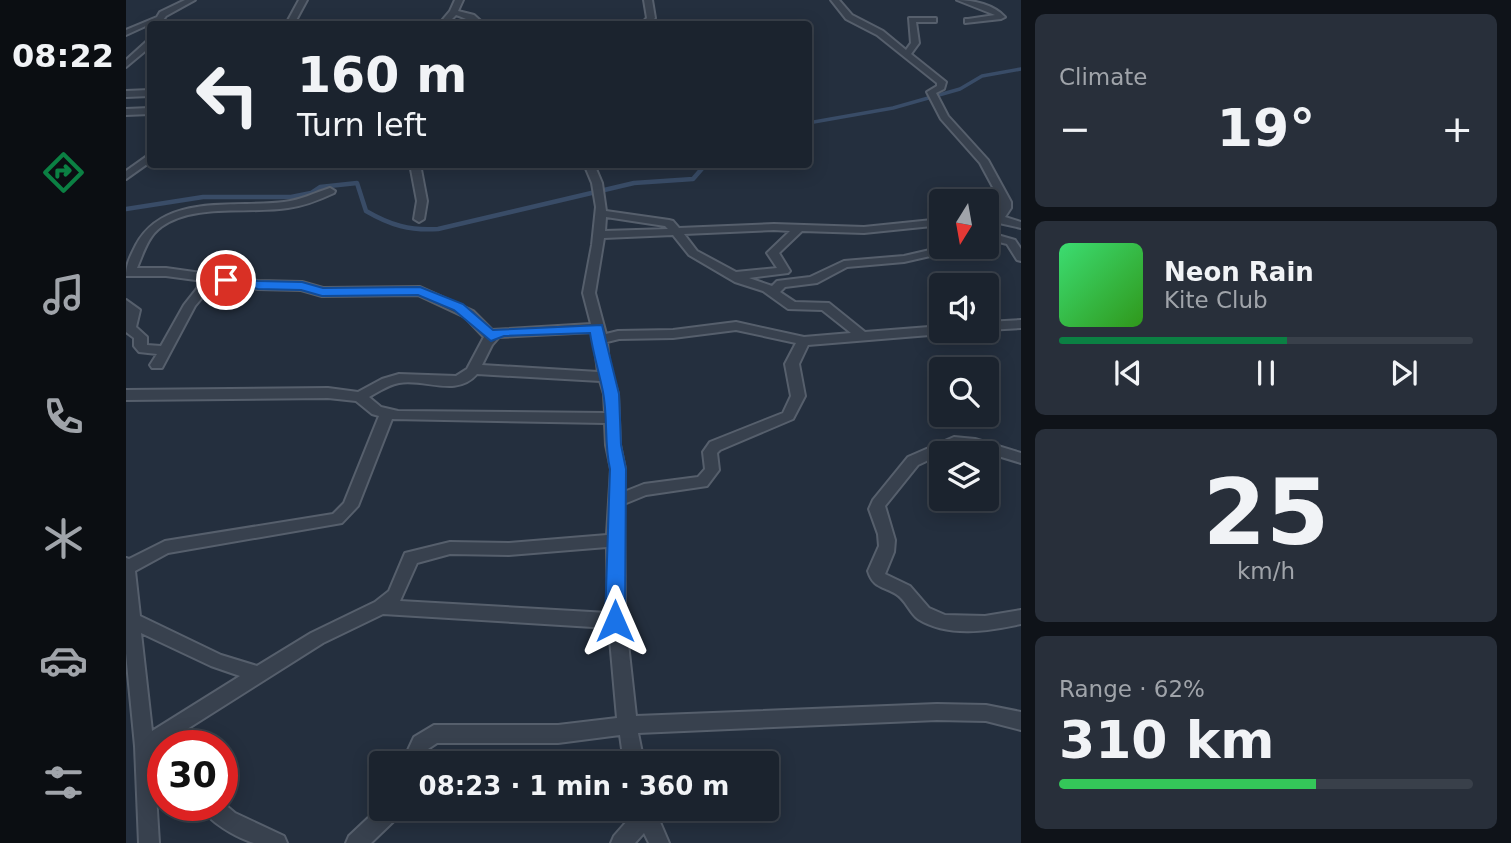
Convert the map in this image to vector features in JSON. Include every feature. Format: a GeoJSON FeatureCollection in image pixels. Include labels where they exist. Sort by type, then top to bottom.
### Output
{"type":"FeatureCollection","features":[{"type":"Feature","properties":{"kind":"street"},"geometry":{"type":"LineString","coordinates":[[158,21],[168,11],[191,0]]}},
{"type":"Feature","properties":{"kind":"street"},"geometry":{"type":"LineString","coordinates":[[292,21],[303,0]]}},
{"type":"Feature","properties":{"kind":"street"},"geometry":{"type":"LineString","coordinates":[[446,21],[454,12],[459,0]]}},
{"type":"Feature","properties":{"kind":"street"},"geometry":{"type":"LineString","coordinates":[[648,0],[650,18],[648,21]]}},
{"type":"Feature","properties":{"kind":"street"},"geometry":{"type":"LineString","coordinates":[[835,0],[849,17],[873,29],[912,62],[942,82],[941,87],[931,92],[944,117],[984,162],[999,189]]}},
{"type":"Feature","properties":{"kind":"street"},"geometry":{"type":"LineString","coordinates":[[961,0],[1001,17],[968,21]]}},
{"type":"Feature","properties":{"kind":"street"},"geometry":{"type":"LineString","coordinates":[[454,12],[476,21]]}},
{"type":"Feature","properties":{"kind":"street"},"geometry":{"type":"LineString","coordinates":[[905,54],[914,48],[917,40],[912,20],[933,20]]}},
{"type":"Feature","properties":{"kind":"street"},"geometry":{"type":"LineString","coordinates":[[126,33],[147,26]]}},
{"type":"Feature","properties":{"kind":"street"},"geometry":{"type":"LineString","coordinates":[[126,64],[147,46]]}},
{"type":"Feature","properties":{"kind":"street"},"geometry":{"type":"LineString","coordinates":[[126,94],[147,93]]}},
{"type":"Feature","properties":{"kind":"street"},"geometry":{"type":"LineString","coordinates":[[126,112],[147,111]]}},
{"type":"Feature","properties":{"kind":"street"},"geometry":{"type":"LineString","coordinates":[[126,176],[147,159]]}},
{"type":"Feature","properties":{"kind":"street"},"geometry":{"type":"LineString","coordinates":[[416,168],[422,201],[419,219]]}},
{"type":"Feature","properties":{"kind":"street"},"geometry":{"type":"LineString","coordinates":[[591,168],[599,190],[600,213],[589,293],[611,394],[618,500],[615,621],[632,751]]}},
{"type":"Feature","properties":{"kind":"street"},"geometry":{"type":"LineString","coordinates":[[999,189],[1006,202],[1006,208],[999,216]]}},
{"type":"Feature","properties":{"kind":"street"},"geometry":{"type":"LineString","coordinates":[[330,191],[315,200],[287,206],[255,210],[219,208],[166,219],[151,231],[128,272],[166,272],[258,285],[302,286],[322,292],[420,291],[458,307],[475,319],[491,336]]}},
{"type":"Feature","properties":{"kind":"street"},"geometry":{"type":"LineString","coordinates":[[600,213],[664,222],[677,230],[693,253],[734,276],[773,293],[792,306],[825,306],[862,337]]}},
{"type":"Feature","properties":{"kind":"street"},"geometry":{"type":"LineString","coordinates":[[598,235],[677,230],[864,229],[929,223]]}},
{"type":"Feature","properties":{"kind":"street"},"geometry":{"type":"LineString","coordinates":[[999,223],[1021,225]]}},
{"type":"Feature","properties":{"kind":"street"},"geometry":{"type":"LineString","coordinates":[[734,276],[784,271],[773,253],[799,228]]}},
{"type":"Feature","properties":{"kind":"street"},"geometry":{"type":"LineString","coordinates":[[999,239],[1010,242],[1021,258]]}},
{"type":"Feature","properties":{"kind":"street"},"geometry":{"type":"LineString","coordinates":[[773,293],[782,285],[813,280],[849,263],[904,259],[929,253]]}},
{"type":"Feature","properties":{"kind":"street"},"geometry":{"type":"LineString","coordinates":[[157,365],[190,305],[212,278]]}},
{"type":"Feature","properties":{"kind":"street"},"geometry":{"type":"LineString","coordinates":[[126,304],[134,310],[129,328],[141,337],[140,346],[144,349],[164,350]]}},
{"type":"Feature","properties":{"kind":"street"},"geometry":{"type":"LineString","coordinates":[[999,326],[1021,324]]}},
{"type":"Feature","properties":{"kind":"street"},"geometry":{"type":"LineString","coordinates":[[360,397],[388,381],[402,378],[460,380],[474,369],[491,336],[502,332],[673,334],[736,326],[804,341],[929,331]]}},
{"type":"Feature","properties":{"kind":"street"},"geometry":{"type":"LineString","coordinates":[[618,500],[644,491],[702,482],[712,470],[710,452],[715,446],[788,416],[798,396],[792,364],[804,341]]}},
{"type":"Feature","properties":{"kind":"street"},"geometry":{"type":"LineString","coordinates":[[474,369],[606,377]]}},
{"type":"Feature","properties":{"kind":"street"},"geometry":{"type":"LineString","coordinates":[[126,394],[328,393],[360,397],[377,411],[387,415],[613,418]]}},
{"type":"Feature","properties":{"kind":"street"},"geometry":{"type":"LineString","coordinates":[[147,745],[131,667],[134,621],[127,573],[165,547],[337,519],[350,506],[387,415]]}},
{"type":"Feature","properties":{"kind":"street"},"geometry":{"type":"LineString","coordinates":[[1021,458],[962,441],[947,444],[914,461],[878,504],[877,509],[885,524],[888,544],[884,561],[876,571],[877,578],[884,584],[903,590],[914,605],[932,617],[988,623],[1021,617]]}},
{"type":"Feature","properties":{"kind":"street"},"geometry":{"type":"LineString","coordinates":[[180,730],[258,674],[317,638],[381,607],[396,595],[411,558],[450,548],[509,549],[617,540]]}},
{"type":"Feature","properties":{"kind":"street"},"geometry":{"type":"LineString","coordinates":[[381,607],[615,621]]}},
{"type":"Feature","properties":{"kind":"street"},"geometry":{"type":"LineString","coordinates":[[134,621],[217,661],[258,674]]}},
{"type":"Feature","properties":{"kind":"street"},"geometry":{"type":"LineString","coordinates":[[417,751],[421,743],[434,734],[558,734],[627,725],[937,712],[986,713],[1021,721]]}},
{"type":"Feature","properties":{"kind":"street"},"geometry":{"type":"LineString","coordinates":[[149,821],[149,843]]}},
{"type":"Feature","properties":{"kind":"street"},"geometry":{"type":"LineString","coordinates":[[230,821],[277,843]]}},
{"type":"Feature","properties":{"kind":"street"},"geometry":{"type":"LineString","coordinates":[[356,843],[379,821]]}},
{"type":"Feature","properties":{"kind":"street"},"geometry":{"type":"LineString","coordinates":[[621,843],[638,821]]}},
{"type":"Feature","properties":{"kind":"street"},"geometry":{"type":"LineString","coordinates":[[649,821],[659,843]]}},
{"type":"Feature","properties":{"kind":"waterway"},"geometry":{"type":"LineString","coordinates":[[812,122],[893,108],[960,89],[982,76],[1021,69]]}},
{"type":"Feature","properties":{"kind":"waterway"},"geometry":{"type":"LineString","coordinates":[[126,209],[203,197],[291,197],[311,193],[320,187],[357,183],[366,211],[400,226],[438,229],[634,183],[693,179],[703,168]]}},
{"type":"Feature","properties":{"kind":"route"},"geometry":{"type":"LineString","coordinates":[[226,280],[258,285],[302,286],[322,292],[390,289],[420,291],[458,307],[475,319],[491,336],[502,332],[597,328],[601,340],[602,364],[611,394],[612,445],[618,469],[615,621]]}}]}
